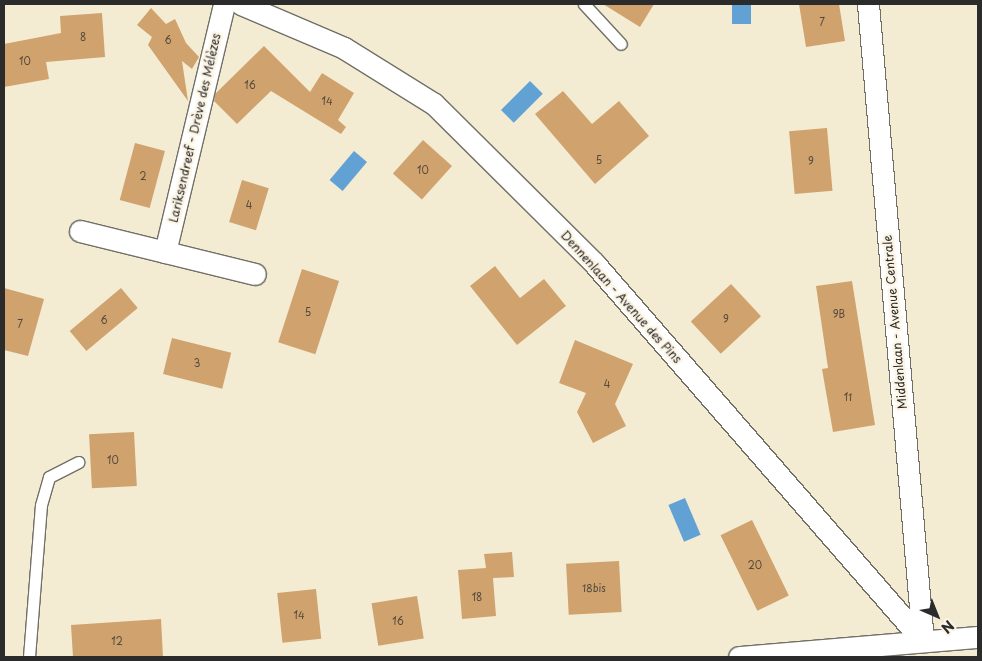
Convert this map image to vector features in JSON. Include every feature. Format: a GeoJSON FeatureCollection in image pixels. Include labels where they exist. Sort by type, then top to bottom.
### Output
{"type":"FeatureCollection","features":[{"type":"Feature","properties":{"kind":"street","name":"Lariksendreef - Drève des Mélèzes"},"geometry":{"type":"LineString","coordinates":[[165,252],[224,4]]}},
{"type":"Feature","properties":{"kind":"street","name":"Dennenlaan - Avenue des Pins"},"geometry":{"type":"LineString","coordinates":[[241,4],[344,48],[434,104],[594,263],[923,641]]}},
{"type":"Feature","properties":{"kind":"street","name":"Middenlaan - Avenue Centrale"},"geometry":{"type":"LineString","coordinates":[[868,4],[923,641]]}},
{"type":"Feature","properties":{"kind":"street"},"geometry":{"type":"LineString","coordinates":[[80,231],[255,274]]}},
{"type":"Feature","properties":{"kind":"street"},"geometry":{"type":"LineString","coordinates":[[740,657],[978,637]]}},
{"type":"Feature","properties":{"kind":"lane"},"geometry":{"type":"LineString","coordinates":[[584,4],[621,44]]}},
{"type":"Feature","properties":{"kind":"lane"},"geometry":{"type":"LineString","coordinates":[[29,657],[42,505],[49,477],[78,462]]}},
{"type":"Feature","properties":{"kind":"water"},"geometry":{"type":"Polygon","coordinates":[[[732,4],[751,4],[751,24],[732,24],[732,4]]]}},
{"type":"Feature","properties":{"kind":"water"},"geometry":{"type":"Polygon","coordinates":[[[530,81],[543,94],[514,123],[501,110],[530,81]]]}},
{"type":"Feature","properties":{"kind":"water"},"geometry":{"type":"Polygon","coordinates":[[[354,151],[367,162],[343,191],[330,180],[354,151]]]}},
{"type":"Feature","properties":{"kind":"water"},"geometry":{"type":"Polygon","coordinates":[[[685,498],[701,535],[684,542],[668,505],[685,498]]]}},
{"type":"Feature","properties":{"kind":"building"},"geometry":{"type":"Polygon","coordinates":[[[603,4],[654,4],[640,27],[603,4]]]}},
{"type":"Feature","properties":{"kind":"building"},"geometry":{"type":"Polygon","coordinates":[[[799,4],[839,4],[845,41],[806,47],[799,4]]]}},
{"type":"Feature","properties":{"kind":"building"},"geometry":{"type":"Polygon","coordinates":[[[151,8],[166,24],[175,19],[186,43],[199,57],[192,69],[182,61],[188,101],[148,45],[152,37],[137,25],[151,8]]]}},
{"type":"Feature","properties":{"kind":"building"},"geometry":{"type":"Polygon","coordinates":[[[102,13],[105,57],[46,62],[49,79],[4,87],[4,44],[61,33],[60,16],[102,13]]]}},
{"type":"Feature","properties":{"kind":"building"},"geometry":{"type":"Polygon","coordinates":[[[264,46],[310,92],[322,73],[354,93],[338,120],[346,127],[341,134],[271,91],[237,124],[214,101],[215,94],[264,46]]]}},
{"type":"Feature","properties":{"kind":"building"},"geometry":{"type":"Polygon","coordinates":[[[563,91],[592,124],[619,101],[649,136],[595,184],[535,114],[563,91]]]}},
{"type":"Feature","properties":{"kind":"building"},"geometry":{"type":"Polygon","coordinates":[[[827,128],[832,191],[795,194],[789,131],[827,128]]]}},
{"type":"Feature","properties":{"kind":"building"},"geometry":{"type":"Polygon","coordinates":[[[423,140],[452,166],[422,200],[393,173],[423,140]]]}},
{"type":"Feature","properties":{"kind":"building"},"geometry":{"type":"Polygon","coordinates":[[[135,143],[165,151],[150,208],[120,200],[135,143]]]}},
{"type":"Feature","properties":{"kind":"building"},"geometry":{"type":"Polygon","coordinates":[[[242,180],[269,188],[256,230],[229,222],[242,180]]]}},
{"type":"Feature","properties":{"kind":"building"},"geometry":{"type":"Polygon","coordinates":[[[495,266],[520,298],[544,279],[566,306],[517,345],[470,286],[495,266]]]}},
{"type":"Feature","properties":{"kind":"building"},"geometry":{"type":"Polygon","coordinates":[[[302,269],[339,281],[315,354],[278,342],[302,269]]]}},
{"type":"Feature","properties":{"kind":"building"},"geometry":{"type":"Polygon","coordinates":[[[852,281],[875,425],[833,432],[822,369],[828,368],[816,286],[852,281]]]}},
{"type":"Feature","properties":{"kind":"building"},"geometry":{"type":"Polygon","coordinates":[[[731,284],[761,316],[721,354],[691,322],[731,284]]]}},
{"type":"Feature","properties":{"kind":"building"},"geometry":{"type":"Polygon","coordinates":[[[4,288],[44,299],[28,356],[4,350],[4,288]]]}},
{"type":"Feature","properties":{"kind":"building"},"geometry":{"type":"Polygon","coordinates":[[[121,288],[138,308],[86,351],[70,331],[121,288]]]}},
{"type":"Feature","properties":{"kind":"building"},"geometry":{"type":"Polygon","coordinates":[[[172,338],[231,353],[222,389],[163,374],[172,338]]]}},
{"type":"Feature","properties":{"kind":"building"},"geometry":{"type":"Polygon","coordinates":[[[575,340],[633,364],[615,404],[626,426],[593,443],[577,412],[586,393],[559,383],[575,340]]]}},
{"type":"Feature","properties":{"kind":"building"},"geometry":{"type":"Polygon","coordinates":[[[134,432],[137,486],[92,488],[89,434],[134,432]]]}},
{"type":"Feature","properties":{"kind":"building"},"geometry":{"type":"Polygon","coordinates":[[[752,520],[789,595],[757,611],[721,535],[752,520]]]}},
{"type":"Feature","properties":{"kind":"building"},"geometry":{"type":"Polygon","coordinates":[[[512,552],[514,577],[493,578],[496,616],[462,619],[458,570],[486,568],[484,554],[512,552]]]}},
{"type":"Feature","properties":{"kind":"building"},"geometry":{"type":"Polygon","coordinates":[[[619,561],[622,612],[569,615],[566,564],[619,561]]]}},
{"type":"Feature","properties":{"kind":"building"},"geometry":{"type":"Polygon","coordinates":[[[316,589],[321,639],[282,643],[277,593],[316,589]]]}},
{"type":"Feature","properties":{"kind":"building"},"geometry":{"type":"Polygon","coordinates":[[[417,596],[424,638],[378,646],[372,603],[417,596]]]}},
{"type":"Feature","properties":{"kind":"building"},"geometry":{"type":"Polygon","coordinates":[[[161,619],[163,657],[73,657],[71,625],[161,619]]]}}]}
